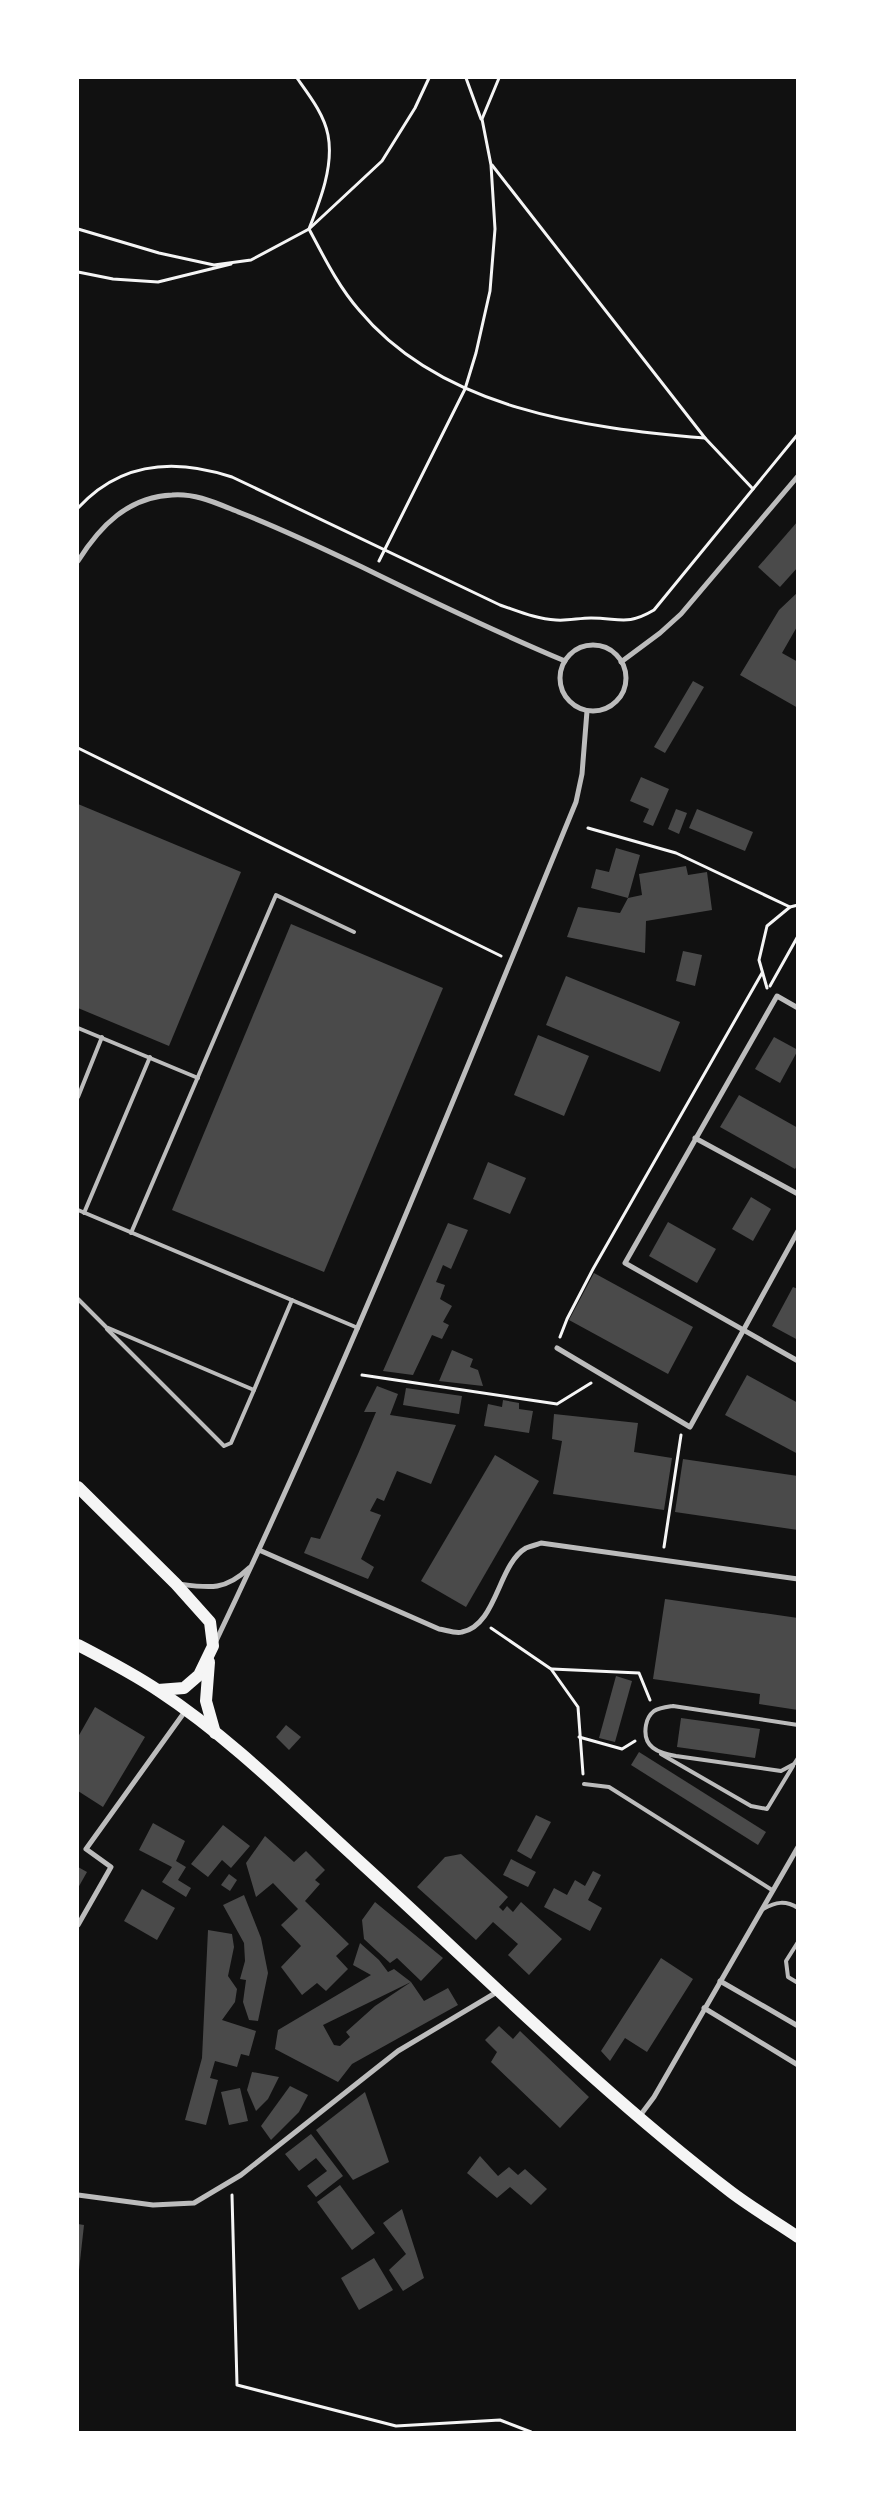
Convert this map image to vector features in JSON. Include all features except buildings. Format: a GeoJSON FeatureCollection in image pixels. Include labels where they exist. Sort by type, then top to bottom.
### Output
{"type":"FeatureCollection","features":[{"type":"Feature","properties":{"kind":"main road"},"geometry":{"type":"LineString","coordinates":[[78,1487],[176,1584],[210,1622],[211,1651],[206,1700],[215,1733]]}},
{"type":"Feature","properties":{"kind":"main road"},"geometry":{"type":"LineString","coordinates":[[78,1645],[158,1690],[254,1765],[500,1990],[588,2074],[734,2194],[798,2237]]}},
{"type":"Feature","properties":{"kind":"main road"},"geometry":{"type":"LineString","coordinates":[[158,1690],[184,1688],[193,1682],[211,1651]]}},
{"type":"Feature","properties":{"kind":"street"},"geometry":{"type":"LineString","coordinates":[[621,662],[660,633],[681,614],[798,476]]}},
{"type":"Feature","properties":{"kind":"street"},"geometry":{"type":"LineString","coordinates":[[78,561],[101,528],[120,512],[145,499],[180,495],[198,496],[251,516],[565,661]]}},
{"type":"Feature","properties":{"kind":"street"},"geometry":{"type":"LineString","coordinates":[[593,645],[614,653],[621,662],[625,672],[623,692],[608,708],[587,711],[577,707],[563,692],[561,671],[565,661],[582,647],[593,645]]}},
{"type":"Feature","properties":{"kind":"street"},"geometry":{"type":"LineString","coordinates":[[211,1651],[253,1564],[358,1328],[511,960],[579,790],[587,711]]}},
{"type":"Feature","properties":{"kind":"street"},"geometry":{"type":"LineString","coordinates":[[798,1008],[777,996],[625,1263],[798,1361]]}},
{"type":"Feature","properties":{"kind":"street"},"geometry":{"type":"LineString","coordinates":[[695,1138],[798,1194]]}},
{"type":"Feature","properties":{"kind":"street"},"geometry":{"type":"LineString","coordinates":[[556,1348],[690,1427],[798,1231]]}},
{"type":"Feature","properties":{"kind":"street"},"geometry":{"type":"LineString","coordinates":[[259,1550],[439,1629],[461,1633],[475,1627],[481,1620],[515,1559],[525,1549],[541,1543],[798,1579]]}},
{"type":"Feature","properties":{"kind":"street"},"geometry":{"type":"LineString","coordinates":[[176,1584],[205,1587],[223,1586],[238,1579],[253,1564]]}},
{"type":"Feature","properties":{"kind":"street"},"geometry":{"type":"LineString","coordinates":[[78,1925],[111,1867],[86,1849],[186,1710]]}},
{"type":"Feature","properties":{"kind":"street"},"geometry":{"type":"LineString","coordinates":[[639,2117],[654,2097],[798,1847]]}},
{"type":"Feature","properties":{"kind":"street"},"geometry":{"type":"LineString","coordinates":[[720,1981],[798,2026]]}},
{"type":"Feature","properties":{"kind":"street"},"geometry":{"type":"LineString","coordinates":[[78,2195],[154,2205],[194,2203],[232,2180],[398,2051],[500,1990]]}},
{"type":"Feature","properties":{"kind":"street"},"geometry":{"type":"LineString","coordinates":[[704,2008],[798,2065]]}},
{"type":"Feature","properties":{"kind":"lane"},"geometry":{"type":"LineString","coordinates":[[132,1233],[276,895],[354,932]]}},
{"type":"Feature","properties":{"kind":"lane"},"geometry":{"type":"LineString","coordinates":[[78,1028],[198,1078]]}},
{"type":"Feature","properties":{"kind":"lane"},"geometry":{"type":"LineString","coordinates":[[78,1097],[102,1037]]}},
{"type":"Feature","properties":{"kind":"lane"},"geometry":{"type":"LineString","coordinates":[[84,1213],[150,1057]]}},
{"type":"Feature","properties":{"kind":"lane"},"geometry":{"type":"LineString","coordinates":[[78,1210],[358,1328]]}},
{"type":"Feature","properties":{"kind":"lane"},"geometry":{"type":"LineString","coordinates":[[78,1299],[224,1446],[231,1443],[292,1300]]}},
{"type":"Feature","properties":{"kind":"lane"},"geometry":{"type":"LineString","coordinates":[[106,1327],[254,1390]]}},
{"type":"Feature","properties":{"kind":"lane"},"geometry":{"type":"LineString","coordinates":[[798,1725],[673,1706],[655,1710],[648,1716],[645,1736],[649,1745],[659,1753],[751,1806],[767,1809],[798,1758]]}},
{"type":"Feature","properties":{"kind":"lane"},"geometry":{"type":"LineString","coordinates":[[659,1753],[781,1771],[794,1764]]}},
{"type":"Feature","properties":{"kind":"lane"},"geometry":{"type":"LineString","coordinates":[[584,1784],[609,1787],[772,1890]]}},
{"type":"Feature","properties":{"kind":"lane"},"geometry":{"type":"LineString","coordinates":[[761,1910],[776,1903],[789,1903],[798,1908]]}},
{"type":"Feature","properties":{"kind":"lane"},"geometry":{"type":"LineString","coordinates":[[798,1942],[786,1961],[788,1977],[798,1983]]}},
{"type":"Feature","properties":{"kind":"path"},"geometry":{"type":"LineString","coordinates":[[297,78],[320,112],[328,135],[329,157],[321,198],[309,229],[334,275],[359,310],[404,354],[465,390],[510,406],[608,427],[705,438]]}},
{"type":"Feature","properties":{"kind":"path"},"geometry":{"type":"LineString","coordinates":[[78,272],[113,279],[158,282],[251,260],[309,229],[382,161],[415,108],[429,78]]}},
{"type":"Feature","properties":{"kind":"path"},"geometry":{"type":"LineString","coordinates":[[374,573],[465,390],[476,353],[490,290],[495,229],[491,165],[482,119],[466,78]]}},
{"type":"Feature","properties":{"kind":"path"},"geometry":{"type":"LineString","coordinates":[[482,119],[499,78]]}},
{"type":"Feature","properties":{"kind":"path"},"geometry":{"type":"LineString","coordinates":[[491,165],[705,438],[753,489]]}},
{"type":"Feature","properties":{"kind":"path"},"geometry":{"type":"LineString","coordinates":[[78,229],[159,253],[214,265],[251,260]]}},
{"type":"Feature","properties":{"kind":"path"},"geometry":{"type":"LineString","coordinates":[[78,508],[95,491],[121,476],[148,467],[164,465],[192,467],[232,477],[500,605],[534,617],[556,620],[588,618],[630,621],[654,610],[798,434]]}},
{"type":"Feature","properties":{"kind":"path"},"geometry":{"type":"LineString","coordinates":[[78,748],[511,960]]}},
{"type":"Feature","properties":{"kind":"path"},"geometry":{"type":"LineString","coordinates":[[588,828],[676,853],[790,907]]}},
{"type":"Feature","properties":{"kind":"path"},"geometry":{"type":"LineString","coordinates":[[777,996],[767,991],[758,960],[767,926],[790,907],[798,905]]}},
{"type":"Feature","properties":{"kind":"path"},"geometry":{"type":"LineString","coordinates":[[767,991],[798,936]]}},
{"type":"Feature","properties":{"kind":"path"},"geometry":{"type":"LineString","coordinates":[[556,1348],[567,1319],[594,1269],[762,973]]}},
{"type":"Feature","properties":{"kind":"path"},"geometry":{"type":"LineString","coordinates":[[362,1375],[557,1404],[603,1375]]}},
{"type":"Feature","properties":{"kind":"path"},"geometry":{"type":"LineString","coordinates":[[662,1560],[683,1422]]}},
{"type":"Feature","properties":{"kind":"path"},"geometry":{"type":"LineString","coordinates":[[481,1620],[551,1669],[578,1707],[584,1784]]}},
{"type":"Feature","properties":{"kind":"path"},"geometry":{"type":"LineString","coordinates":[[551,1669],[638,1673],[655,1710]]}},
{"type":"Feature","properties":{"kind":"path"},"geometry":{"type":"LineString","coordinates":[[579,1737],[622,1749],[645,1736]]}},
{"type":"Feature","properties":{"kind":"path"},"geometry":{"type":"LineString","coordinates":[[232,2180],[237,2385],[396,2426],[500,2420],[531,2432]]}}]}
